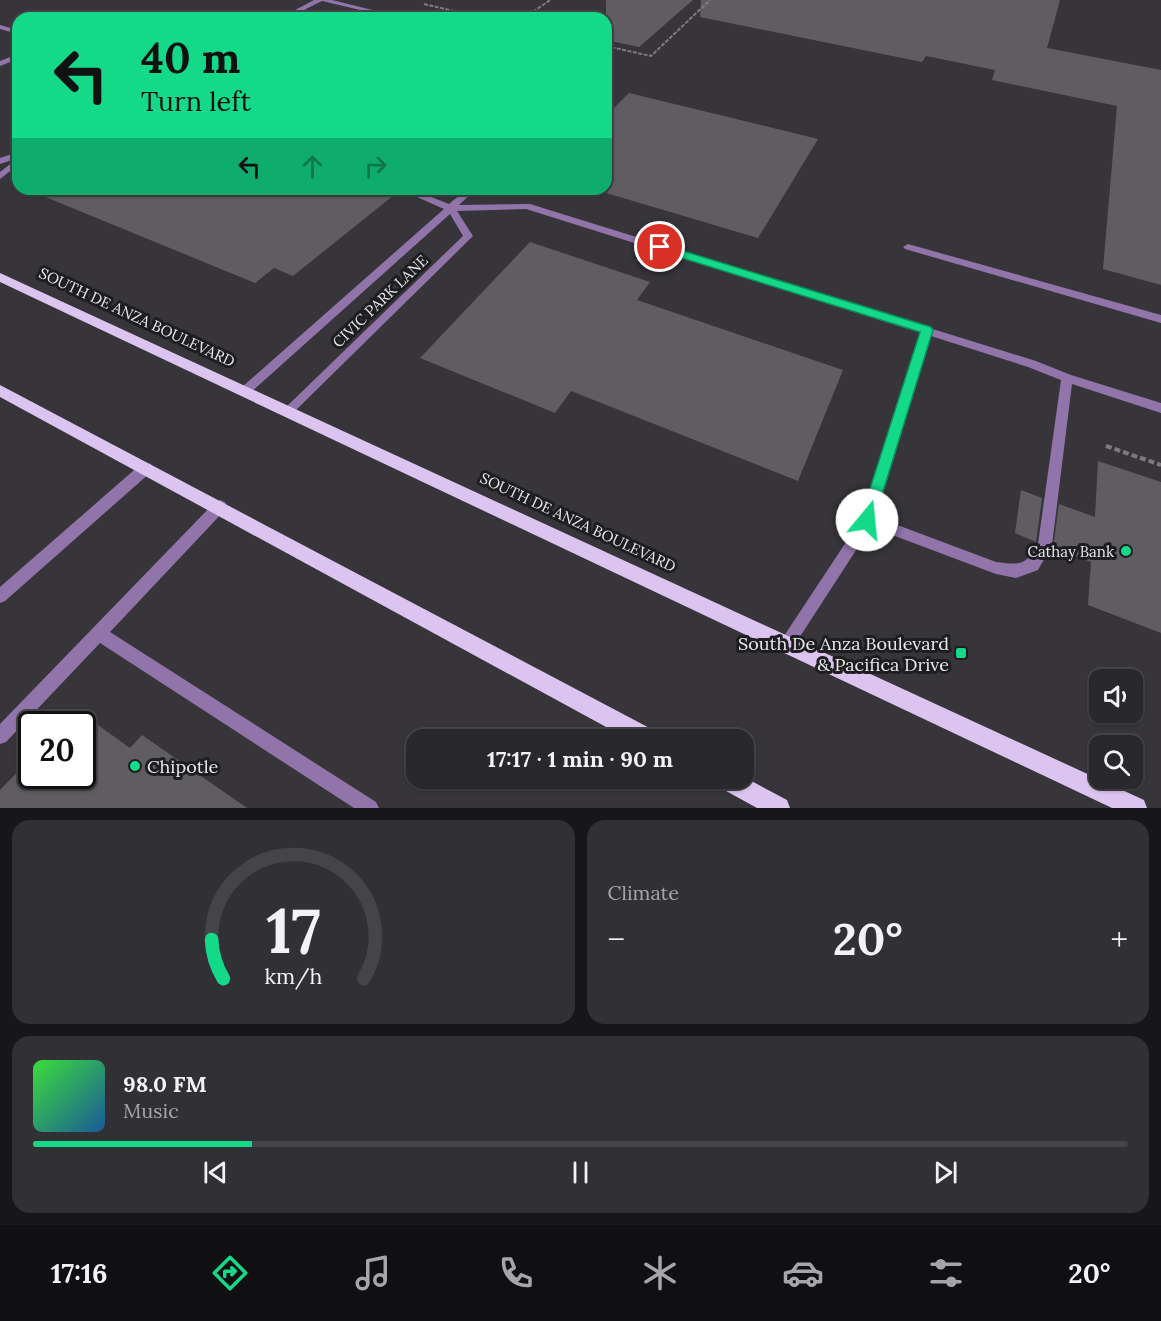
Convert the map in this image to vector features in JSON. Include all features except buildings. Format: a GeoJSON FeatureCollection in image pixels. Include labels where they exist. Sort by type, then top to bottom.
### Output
{"type":"FeatureCollection","features":[{"type":"Feature","properties":{"kind":"main road","name":"SOUTH DE ANZA BOULEVARD"},"geometry":{"type":"LineString","coordinates":[[0,277],[289,410],[1136,808]]}},
{"type":"Feature","properties":{"kind":"main road"},"geometry":{"type":"LineString","coordinates":[[0,390],[220,506],[632,729]]}},
{"type":"Feature","properties":{"kind":"main road"},"geometry":{"type":"LineString","coordinates":[[744,789],[779,808]]}},
{"type":"Feature","properties":{"kind":"lane"},"geometry":{"type":"LineString","coordinates":[[295,12],[318,0]]}},
{"type":"Feature","properties":{"kind":"lane"},"geometry":{"type":"LineString","coordinates":[[324,0],[377,12]]}},
{"type":"Feature","properties":{"kind":"lane"},"geometry":{"type":"LineString","coordinates":[[361,8],[369,4]]}},
{"type":"Feature","properties":{"kind":"lane"},"geometry":{"type":"LineString","coordinates":[[0,176],[12,165]]}},
{"type":"Feature","properties":{"kind":"lane"},"geometry":{"type":"LineString","coordinates":[[418,195],[451,208],[527,206],[927,330],[1161,408]]}},
{"type":"Feature","properties":{"kind":"lane","name":"CIVIC PARK LANE"},"geometry":{"type":"LineString","coordinates":[[246,390],[465,195]]}},
{"type":"Feature","properties":{"kind":"lane","name":"CIVIC PARK LANE"},"geometry":{"type":"LineString","coordinates":[[289,410],[468,237],[451,208]]}},
{"type":"Feature","properties":{"kind":"lane"},"geometry":{"type":"LineString","coordinates":[[909,247],[1161,320]]}},
{"type":"Feature","properties":{"kind":"lane"},"geometry":{"type":"LineString","coordinates":[[787,644],[867,520],[927,330]]}},
{"type":"Feature","properties":{"kind":"lane"},"geometry":{"type":"LineString","coordinates":[[867,520],[996,568],[1016,571],[1033,565],[1045,545],[1067,378]]}},
{"type":"Feature","properties":{"kind":"lane"},"geometry":{"type":"LineString","coordinates":[[0,596],[146,468]]}},
{"type":"Feature","properties":{"kind":"lane"},"geometry":{"type":"LineString","coordinates":[[0,736],[220,506]]}},
{"type":"Feature","properties":{"kind":"lane"},"geometry":{"type":"LineString","coordinates":[[98,633],[370,808]]}},
{"type":"Feature","properties":{"kind":"path"},"geometry":{"type":"LineString","coordinates":[[533,12],[550,0]]}},
{"type":"Feature","properties":{"kind":"path"},"geometry":{"type":"LineString","coordinates":[[612,47],[651,56],[710,0]]}},
{"type":"Feature","properties":{"kind":"path"},"geometry":{"type":"LineString","coordinates":[[416,3],[457,12]]}},
{"type":"Feature","properties":{"kind":"path"},"geometry":{"type":"LineString","coordinates":[[1106,446],[1161,465]]}},
{"type":"Feature","properties":{"kind":"place","name":"Cathay Bank"},"geometry":{"type":"Point","coordinates":[1126,551]}},
{"type":"Feature","properties":{"kind":"place","name":"South De Anza Boulevard & Pacifica Drive"},"geometry":{"type":"Point","coordinates":[961,653]}},
{"type":"Feature","properties":{"kind":"place","name":"Chipotle"},"geometry":{"type":"Point","coordinates":[135,766]}},
{"type":"Feature","properties":{"kind":"route"},"geometry":{"type":"LineString","coordinates":[[660,247],[927,330],[867,520]]}}]}
